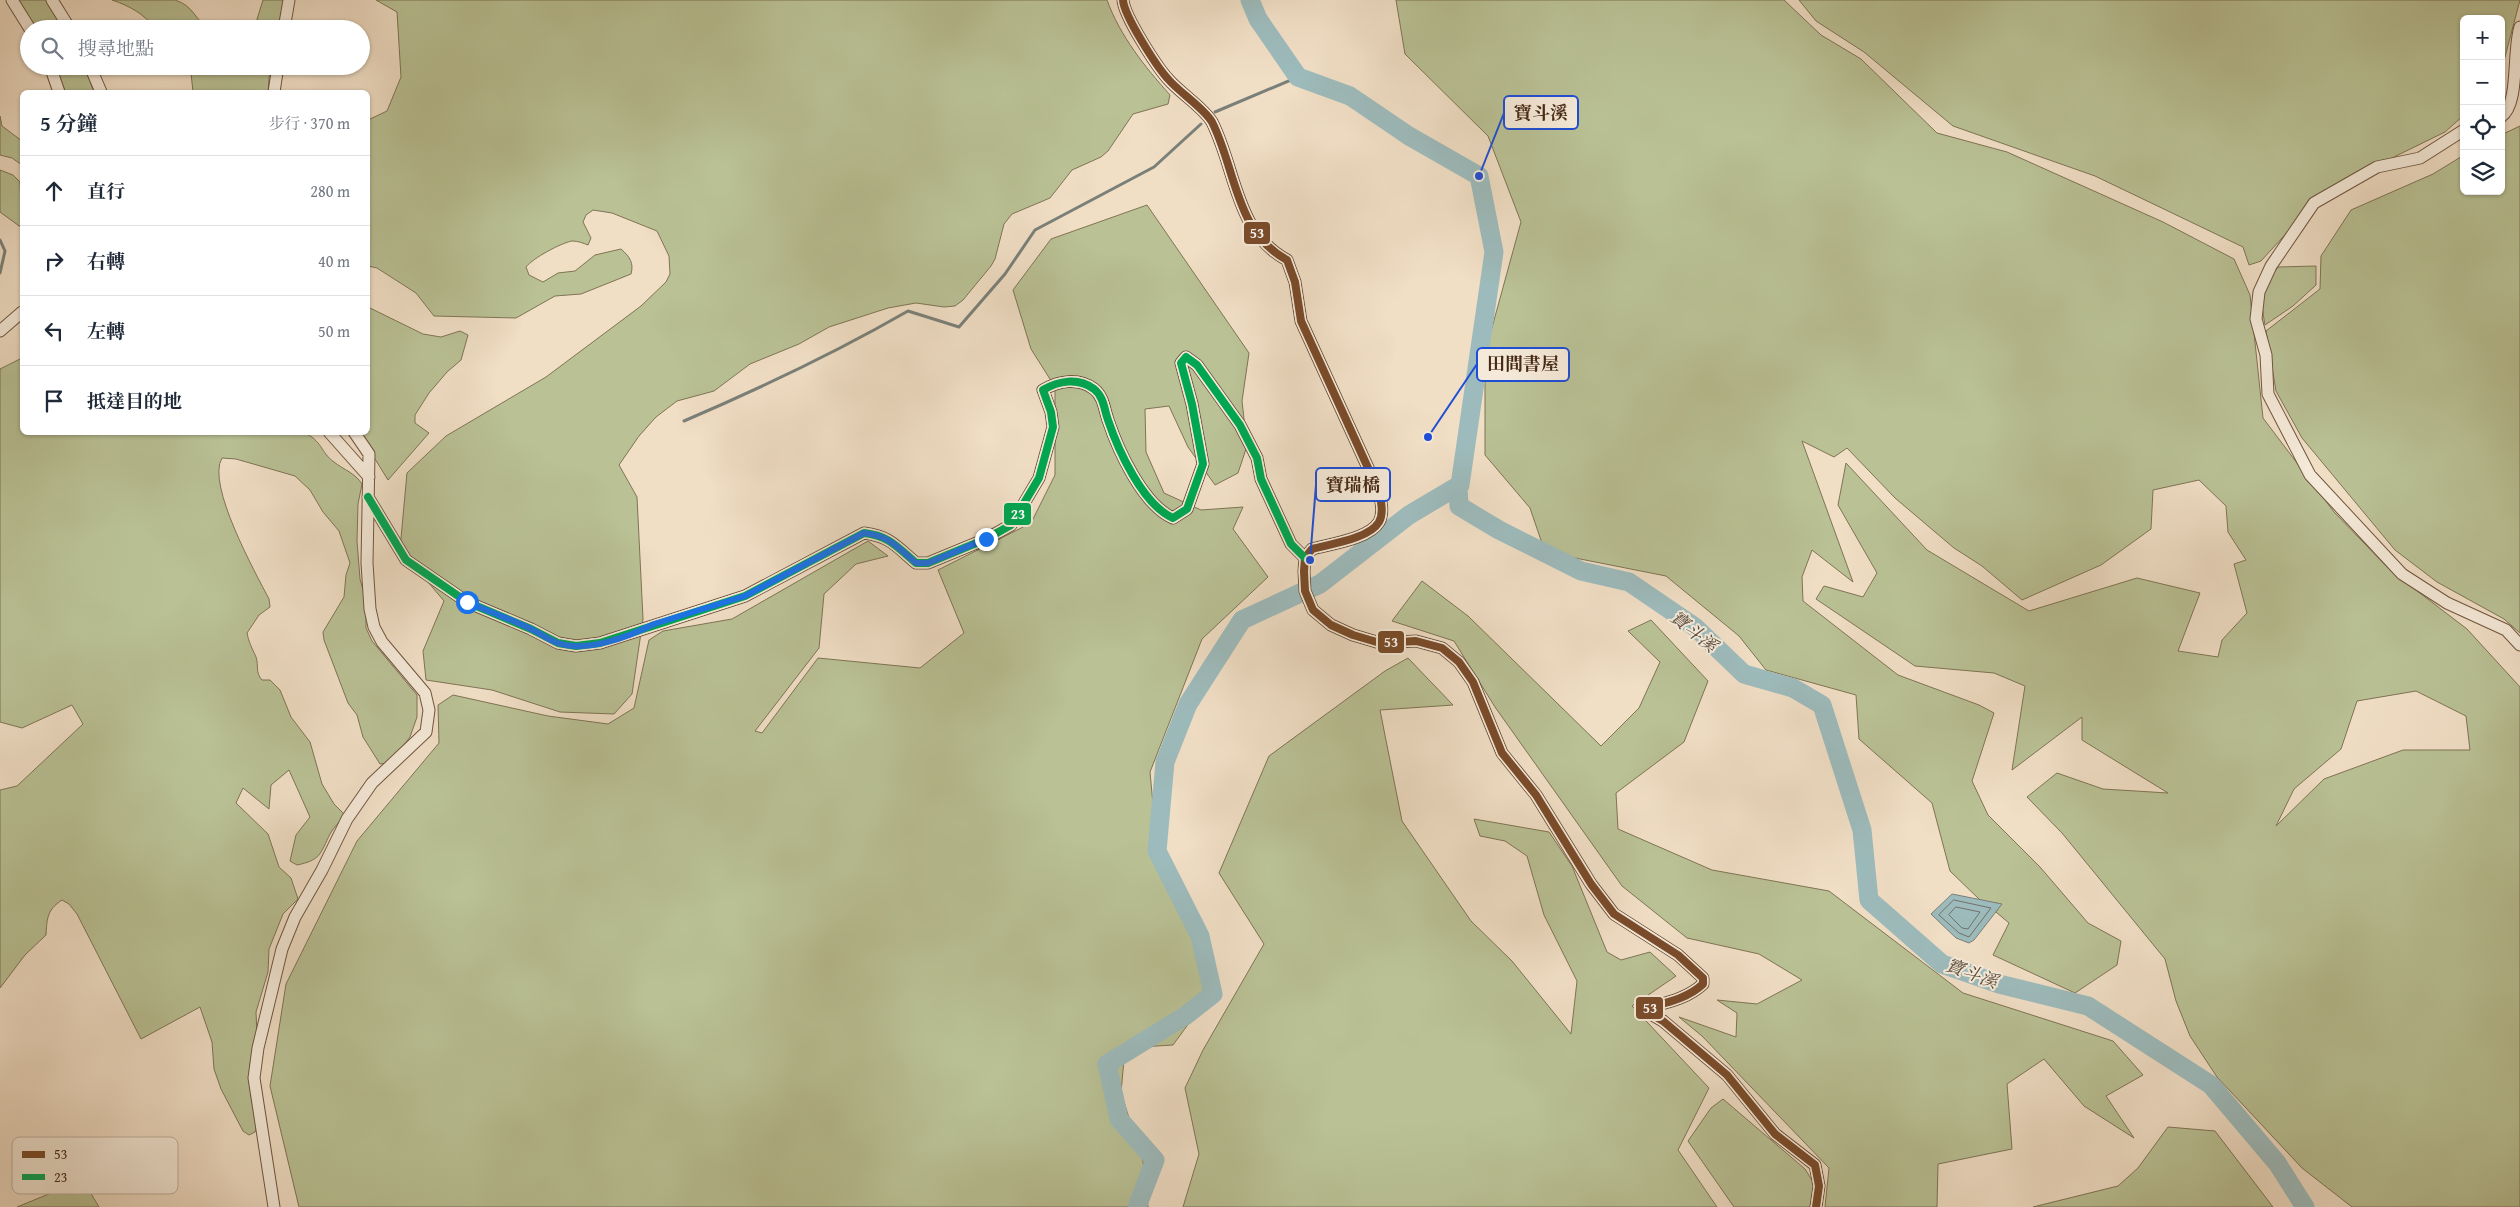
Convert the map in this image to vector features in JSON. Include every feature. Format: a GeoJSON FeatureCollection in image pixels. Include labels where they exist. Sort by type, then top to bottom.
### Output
{"type":"FeatureCollection","features":[{"type":"Feature","properties":{"kind":"street"},"geometry":{"type":"LineString","coordinates":[[12,0],[24,20]]}},
{"type":"Feature","properties":{"kind":"street"},"geometry":{"type":"LineString","coordinates":[[52,0],[64,20]]}},
{"type":"Feature","properties":{"kind":"street"},"geometry":{"type":"LineString","coordinates":[[286,20],[289,0]]}},
{"type":"Feature","properties":{"kind":"street"},"geometry":{"type":"LineString","coordinates":[[1123,0],[1141,40],[1168,79],[1211,121],[1246,219],[1278,255],[1287,260],[1295,282],[1301,321],[1379,492],[1382,510],[1379,522],[1369,533],[1312,549],[1306,558],[1305,591],[1314,610],[1331,625],[1353,635],[1380,643],[1416,641],[1442,648],[1459,662],[1473,682],[1502,753],[1536,795],[1569,851],[1608,907],[1628,924],[1657,940],[1678,955],[1703,978],[1703,984],[1695,991],[1676,1000],[1650,1007],[1649,1013],[1663,1020],[1728,1075],[1775,1134],[1815,1165],[1819,1186],[1816,1207]]}},
{"type":"Feature","properties":{"kind":"street"},"geometry":{"type":"LineString","coordinates":[[2505,115],[2508,113],[2514,99],[2516,39],[2520,26]]}},
{"type":"Feature","properties":{"kind":"street"},"geometry":{"type":"LineString","coordinates":[[53,75],[58,90]]}},
{"type":"Feature","properties":{"kind":"street"},"geometry":{"type":"LineString","coordinates":[[94,75],[100,90]]}},
{"type":"Feature","properties":{"kind":"street"},"geometry":{"type":"LineString","coordinates":[[274,90],[277,75]]}},
{"type":"Feature","properties":{"kind":"street"},"geometry":{"type":"LineString","coordinates":[[2460,133],[2420,158],[2377,167],[2314,203],[2271,266],[2259,292],[2256,319],[2266,356],[2268,394],[2310,475],[2402,574],[2447,603],[2506,630],[2520,645]]}},
{"type":"Feature","properties":{"kind":"street"},"geometry":{"type":"LineString","coordinates":[[0,331],[20,314]]}},
{"type":"Feature","properties":{"kind":"street"},"geometry":{"type":"LineString","coordinates":[[368,497],[406,560],[467,602],[531,629],[558,643],[576,646],[600,643],[745,596],[864,533],[880,535],[900,547],[916,563],[928,563],[986,539],[1010,525],[1039,478],[1053,427],[1051,412],[1043,390],[1053,384],[1067,381],[1080,382],[1094,389],[1103,401],[1107,420],[1132,474],[1164,514],[1173,518],[1187,510],[1203,464],[1192,404],[1181,363],[1186,357],[1197,365],[1240,426],[1257,458],[1261,479],[1291,544],[1306,558]]}},
{"type":"Feature","properties":{"kind":"street"},"geometry":{"type":"LineString","coordinates":[[332,435],[369,477]]}},
{"type":"Feature","properties":{"kind":"street"},"geometry":{"type":"LineString","coordinates":[[274,1207],[254,1078],[258,1048],[284,941],[355,806],[372,783],[426,732],[429,710],[425,693],[382,642],[374,627],[370,610],[366,563],[369,454],[356,435]]}},
{"type":"Feature","properties":{"kind":"green space"},"geometry":{"type":"Polygon","coordinates":[[[15,0],[46,0],[60,20],[25,20],[15,0]]]}},
{"type":"Feature","properties":{"kind":"green space"},"geometry":{"type":"Polygon","coordinates":[[[112,0],[175,0],[190,9],[199,20],[148,20],[125,5],[112,0]]]}},
{"type":"Feature","properties":{"kind":"green space"},"geometry":{"type":"Polygon","coordinates":[[[263,0],[285,0],[280,20],[257,20],[263,0]]]}},
{"type":"Feature","properties":{"kind":"green space"},"geometry":{"type":"Polygon","coordinates":[[[376,0],[1107,0],[1112,13],[1134,51],[1170,95],[1168,104],[1133,114],[1108,151],[1101,157],[1072,170],[1050,198],[1012,214],[1004,224],[995,259],[991,266],[963,300],[955,306],[944,307],[916,303],[888,308],[829,327],[799,344],[750,364],[714,391],[677,401],[656,417],[639,436],[619,465],[637,497],[643,619],[632,694],[614,714],[560,712],[492,690],[426,680],[423,651],[444,601],[400,549],[407,473],[446,436],[546,377],[641,306],[666,282],[670,274],[669,256],[657,231],[612,213],[593,210],[586,215],[583,222],[591,238],[588,245],[572,241],[554,248],[535,259],[526,267],[529,275],[543,282],[558,273],[575,271],[595,255],[621,249],[630,260],[631,274],[581,294],[555,296],[516,318],[434,316],[416,293],[377,268],[370,266],[370,119],[387,111],[401,77],[397,12],[376,0]]]}},
{"type":"Feature","properties":{"kind":"green space"},"geometry":{"type":"Polygon","coordinates":[[[1396,0],[1784,0],[1821,35],[1861,59],[1937,133],[2007,152],[2163,222],[2234,259],[2250,295],[2263,418],[2334,512],[2391,571],[2467,629],[2520,687],[2520,1207],[2352,1207],[2302,1168],[2217,1077],[2190,1036],[2176,1001],[2165,959],[2062,833],[2027,797],[2057,773],[2103,789],[2168,793],[2082,740],[2082,717],[2012,770],[2025,686],[1994,673],[1915,666],[1816,599],[1824,586],[1863,597],[1877,573],[1838,505],[1846,463],[1927,550],[2029,611],[2137,578],[2200,593],[2178,651],[2218,657],[2222,640],[2247,613],[2234,564],[2246,560],[2228,532],[2226,506],[2199,480],[2153,490],[2151,529],[2101,565],[2022,600],[1982,566],[1954,548],[1895,498],[1847,448],[1834,457],[1802,441],[1853,582],[1812,550],[1802,577],[1803,601],[1898,675],[1979,705],[1994,713],[1972,781],[1988,815],[2040,867],[2088,923],[2121,941],[2117,965],[2075,993],[1993,955],[2009,923],[1996,912],[2001,904],[1980,900],[1950,871],[1932,803],[1859,739],[1856,695],[1766,670],[1739,636],[1666,576],[1545,552],[1530,508],[1485,455],[1485,353],[1521,222],[1488,136],[1405,54],[1396,0]],[[2416,691],[2357,701],[2341,749],[2294,789],[2276,826],[2324,779],[2403,750],[2470,750],[2466,716],[2416,691]]]}},
{"type":"Feature","properties":{"kind":"green space"},"geometry":{"type":"Polygon","coordinates":[[[1799,0],[2520,0],[2505,57],[2505,15],[2460,15],[2460,119],[2445,132],[2394,157],[2315,202],[2261,261],[2249,265],[2243,247],[2095,176],[1953,126],[1864,52],[1816,21],[1799,0]]]}},
{"type":"Feature","properties":{"kind":"green space"},"geometry":{"type":"Polygon","coordinates":[[[53,75],[87,75],[93,90],[58,90],[53,75]]]}},
{"type":"Feature","properties":{"kind":"green space"},"geometry":{"type":"Polygon","coordinates":[[[191,75],[269,75],[268,90],[193,90],[191,75]]]}},
{"type":"Feature","properties":{"kind":"green space"},"geometry":{"type":"Polygon","coordinates":[[[0,116],[2,126],[20,140],[20,164],[12,158],[0,155],[0,116]]]}},
{"type":"Feature","properties":{"kind":"green space"},"geometry":{"type":"Polygon","coordinates":[[[2520,126],[2520,633],[2504,619],[2437,582],[2395,550],[2302,438],[2276,391],[2266,331],[2320,289],[2321,256],[2351,210],[2433,174],[2460,157],[2460,195],[2505,195],[2505,133],[2520,126]]]}},
{"type":"Feature","properties":{"kind":"green space"},"geometry":{"type":"Polygon","coordinates":[[[0,170],[13,175],[20,182],[20,227],[0,212],[0,170]]]}},
{"type":"Feature","properties":{"kind":"green space"},"geometry":{"type":"Polygon","coordinates":[[[1147,205],[1249,353],[1242,401],[1247,446],[1238,473],[1215,485],[1188,447],[1169,406],[1145,409],[1146,452],[1164,493],[1201,510],[1243,507],[1233,529],[1268,577],[1202,639],[1150,772],[1157,847],[1188,915],[1214,989],[1173,1045],[1125,1048],[1121,1093],[1143,1161],[1148,1207],[299,1207],[270,1086],[286,984],[357,841],[439,743],[438,705],[453,695],[548,716],[608,724],[634,708],[649,640],[663,631],[732,619],[868,541],[888,556],[856,564],[824,594],[819,648],[755,731],[762,733],[818,658],[920,668],[964,633],[938,570],[1031,523],[1055,475],[1055,387],[1031,349],[1013,290],[1051,239],[1147,205]]]}},
{"type":"Feature","properties":{"kind":"green space"},"geometry":{"type":"Polygon","coordinates":[[[2316,266],[2316,285],[2293,306],[2265,325],[2262,307],[2263,294],[2278,267],[2316,266]]]}},
{"type":"Feature","properties":{"kind":"green space"},"geometry":{"type":"Polygon","coordinates":[[[370,308],[423,334],[441,337],[460,331],[468,335],[461,360],[447,372],[429,393],[415,415],[415,423],[429,433],[388,480],[360,435],[370,435],[370,308]]]}},
{"type":"Feature","properties":{"kind":"green space"},"geometry":{"type":"Polygon","coordinates":[[[20,359],[20,435],[310,435],[329,458],[353,474],[362,484],[358,504],[357,541],[360,579],[366,600],[366,628],[372,641],[417,695],[417,717],[410,737],[397,754],[387,763],[380,764],[363,737],[357,715],[348,703],[324,640],[323,632],[344,597],[346,575],[350,563],[339,531],[323,512],[310,490],[295,476],[236,459],[222,458],[219,470],[226,507],[234,528],[269,599],[270,607],[259,615],[247,633],[256,657],[259,674],[262,680],[270,680],[280,690],[291,717],[310,742],[322,784],[334,804],[345,815],[332,831],[319,855],[311,861],[297,865],[290,861],[296,835],[310,817],[289,770],[271,785],[269,809],[243,788],[236,803],[268,834],[279,867],[291,878],[298,899],[283,914],[269,949],[268,972],[256,1012],[257,1035],[250,1064],[251,1096],[257,1126],[255,1132],[249,1135],[243,1131],[221,1089],[214,1069],[212,1042],[200,1007],[141,1039],[77,914],[69,904],[62,900],[53,907],[48,919],[46,935],[25,955],[0,988],[0,790],[17,786],[83,724],[72,705],[22,728],[0,722],[0,369],[20,359]]]}},
{"type":"Feature","properties":{"kind":"green space"},"geometry":{"type":"Polygon","coordinates":[[[1422,581],[1468,616],[1601,746],[1639,708],[1660,662],[1628,631],[1651,620],[1708,681],[1684,742],[1616,793],[1618,829],[1712,870],[1829,891],[1963,993],[2113,1041],[2143,1075],[2106,1096],[2134,1138],[2084,1106],[2044,1059],[2007,1084],[2012,1149],[1938,1164],[1937,1207],[1825,1207],[1829,1168],[1702,1036],[1679,1017],[1736,1037],[1737,1013],[1717,1000],[1757,1004],[1802,980],[1759,954],[1687,938],[1622,886],[1495,707],[1454,641],[1392,621],[1422,581]]]}},
{"type":"Feature","properties":{"kind":"green space"},"geometry":{"type":"Polygon","coordinates":[[[1408,658],[1453,705],[1380,710],[1402,821],[1471,921],[1512,961],[1571,1034],[1577,981],[1544,915],[1527,856],[1505,841],[1480,836],[1474,819],[1549,832],[1572,866],[1607,952],[1621,960],[1650,952],[1676,976],[1632,1006],[1709,1088],[1678,1150],[1717,1207],[1183,1207],[1199,1154],[1185,1088],[1203,1050],[1264,944],[1219,873],[1269,756],[1385,671],[1408,658]]]}},
{"type":"Feature","properties":{"kind":"green space"},"geometry":{"type":"Polygon","coordinates":[[[1723,1099],[1805,1169],[1815,1185],[1810,1207],[1734,1207],[1688,1141],[1711,1108],[1723,1099]]]}},
{"type":"Feature","properties":{"kind":"green space"},"geometry":{"type":"Polygon","coordinates":[[[2168,1127],[2215,1131],[2273,1207],[2033,1207],[2118,1186],[2138,1168],[2168,1127]]]}},
{"type":"Feature","properties":{"kind":"green space"},"geometry":{"type":"Polygon","coordinates":[[[49,1194],[91,1194],[99,1207],[17,1207],[49,1194]]]}},
{"type":"Feature","properties":{"kind":"water"},"geometry":{"type":"Polygon","coordinates":[[[1952,894],[2002,904],[1974,940],[1969,943],[1956,938],[1931,914],[1952,894]]]}},
{"type":"Feature","properties":{"kind":"waterway","name":"寶斗溪"},"geometry":{"type":"LineString","coordinates":[[1250,0],[1258,19],[1298,77],[1350,96],[1409,136],[1479,176],[1494,252],[1460,485],[1458,486],[1459,506],[1499,530],[1581,571],[1629,582],[1695,627],[1744,674],[1793,688],[1822,705],[1862,830],[1869,900],[1942,964],[1999,984],[2088,1006],[2211,1085],[2277,1163],[2305,1207]]}},
{"type":"Feature","properties":{"kind":"waterway"},"geometry":{"type":"LineString","coordinates":[[1215,112],[1298,77]]}},
{"type":"Feature","properties":{"kind":"waterway"},"geometry":{"type":"LineString","coordinates":[[684,421],[798,369],[908,311],[959,327],[1005,274],[1035,230],[1154,167],[1201,124]]}},
{"type":"Feature","properties":{"kind":"waterway"},"geometry":{"type":"LineString","coordinates":[[0,240],[5,251],[0,273]]}},
{"type":"Feature","properties":{"kind":"waterway"},"geometry":{"type":"LineString","coordinates":[[1137,1207],[1155,1160],[1119,1119],[1107,1064],[1185,1016],[1213,994],[1200,936],[1157,851],[1165,762],[1188,704],[1242,620],[1320,584],[1409,515],[1458,486]]}},
{"type":"Feature","properties":{"kind":"transit line","name":"53"},"geometry":{"type":"LineString","coordinates":[[1123,0],[1135,29],[1163,73],[1212,122],[1220,140],[1239,198],[1257,233],[1270,248],[1287,260],[1295,282],[1301,321],[1379,492],[1382,507],[1381,515],[1379,522],[1374,528],[1358,537],[1312,549],[1305,558],[1305,591],[1313,610],[1331,625],[1353,635],[1380,643],[1416,641],[1442,648],[1459,662],[1473,682],[1502,753],[1536,795],[1591,884],[1614,914],[1678,955],[1703,978],[1703,984],[1691,993],[1650,1007],[1649,1013],[1663,1021],[1727,1075],[1775,1134],[1815,1165],[1819,1186],[1816,1207]]}},
{"type":"Feature","properties":{"kind":"transit line","name":"23"},"geometry":{"type":"LineString","coordinates":[[368,497],[406,560],[467,602],[531,629],[558,643],[576,646],[600,643],[745,596],[864,533],[873,534],[887,540],[916,563],[928,563],[986,539],[1011,525],[1039,478],[1053,427],[1051,412],[1043,390],[1055,384],[1081,383],[1088,385],[1097,392],[1102,399],[1118,446],[1133,475],[1152,501],[1173,518],[1187,509],[1203,464],[1192,404],[1181,363],[1186,357],[1197,365],[1240,425],[1257,458],[1261,479],[1291,544],[1305,558]]}},
{"type":"Feature","properties":{"kind":"place","name":"寶斗溪"},"geometry":{"type":"Point","coordinates":[1479,176]}},
{"type":"Feature","properties":{"kind":"place","name":"田間書屋"},"geometry":{"type":"Point","coordinates":[1428,437]}},
{"type":"Feature","properties":{"kind":"place","name":"寶瑞橋"},"geometry":{"type":"Point","coordinates":[1310,560]}},
{"type":"Feature","properties":{"kind":"route"},"geometry":{"type":"LineString","coordinates":[[467,602],[531,629],[558,643],[576,646],[600,643],[745,596],[864,533],[880,535],[900,547],[916,563],[928,563],[986,539]]}}]}
